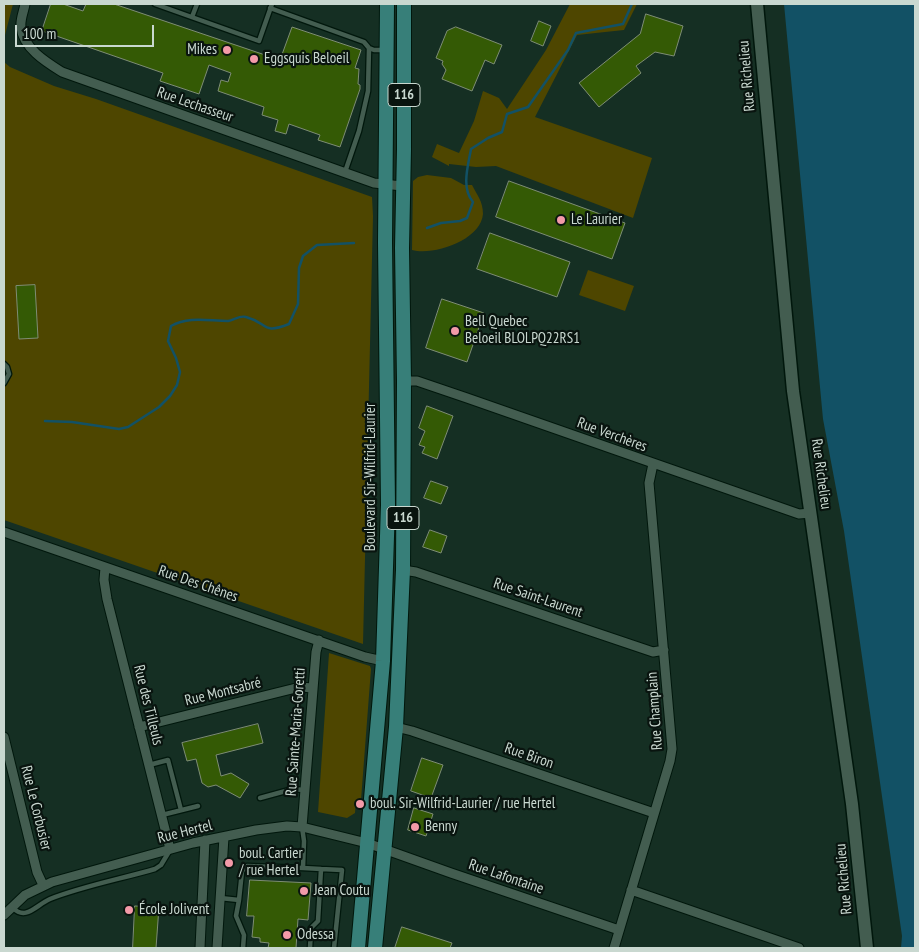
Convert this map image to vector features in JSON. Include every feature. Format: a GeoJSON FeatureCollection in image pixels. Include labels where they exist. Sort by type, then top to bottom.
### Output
{"type":"FeatureCollection","features":[{"type":"Feature","properties":{"kind":"main road","name":"Boulevard Sir-Wilfrid-Laurier"},"geometry":{"type":"LineString","coordinates":[[358,948],[383,660],[388,505],[385,242],[388,4]]}},
{"type":"Feature","properties":{"kind":"main road","name":"116"},"geometry":{"type":"LineString","coordinates":[[376,948],[396,726],[403,570],[402,186],[404,4]]}},
{"type":"Feature","properties":{"kind":"main road","name":"Rue Richelieu"},"geometry":{"type":"LineString","coordinates":[[757,4],[788,344],[854,820],[867,948]]}},
{"type":"Feature","properties":{"kind":"street","name":"Rue Lechasseur"},"geometry":{"type":"LineString","coordinates":[[25,4],[21,25],[24,38],[36,53],[62,72],[376,183],[402,186]]}},
{"type":"Feature","properties":{"kind":"street","name":"Rue Verchères"},"geometry":{"type":"LineString","coordinates":[[404,381],[417,381],[426,384],[799,514],[810,513]]}},
{"type":"Feature","properties":{"kind":"street","name":"Rue Champlain"},"geometry":{"type":"LineString","coordinates":[[614,948],[672,749],[648,483],[653,464]]}},
{"type":"Feature","properties":{"kind":"street","name":"Rue Des Chênes"},"geometry":{"type":"LineString","coordinates":[[4,532],[365,657],[383,660]]}},
{"type":"Feature","properties":{"kind":"street","name":"Rue des Tilleuls"},"geometry":{"type":"LineString","coordinates":[[105,567],[104,580],[107,599],[170,849]]}},
{"type":"Feature","properties":{"kind":"street","name":"Rue Saint-Laurent"},"geometry":{"type":"LineString","coordinates":[[403,570],[416,572],[653,652],[664,650]]}},
{"type":"Feature","properties":{"kind":"street","name":"Rue Sainte-Maria-Goretti"},"geometry":{"type":"LineString","coordinates":[[302,827],[316,652],[319,640]]}},
{"type":"Feature","properties":{"kind":"street","name":"Rue Montsabré"},"geometry":{"type":"LineString","coordinates":[[140,727],[300,687],[313,688]]}},
{"type":"Feature","properties":{"kind":"street","name":"Rue Biron"},"geometry":{"type":"LineString","coordinates":[[396,726],[654,813]]}},
{"type":"Feature","properties":{"kind":"street","name":"Rue Le Corbusier"},"geometry":{"type":"LineString","coordinates":[[4,737],[37,872],[43,885]]}},
{"type":"Feature","properties":{"kind":"street","name":"Rue Hertel"},"geometry":{"type":"LineString","coordinates":[[4,915],[26,895],[43,885],[205,840],[270,828],[302,827],[384,849]]}},
{"type":"Feature","properties":{"kind":"street"},"geometry":{"type":"LineString","coordinates":[[217,948],[224,837]]}},
{"type":"Feature","properties":{"kind":"street"},"geometry":{"type":"LineString","coordinates":[[200,948],[205,840]]}},
{"type":"Feature","properties":{"kind":"street","name":"Rue Lafontaine"},"geometry":{"type":"LineString","coordinates":[[384,849],[619,930]]}},
{"type":"Feature","properties":{"kind":"street"},"geometry":{"type":"LineString","coordinates":[[631,890],[799,948]]}},
{"type":"Feature","properties":{"kind":"lane"},"geometry":{"type":"LineString","coordinates":[[155,4],[259,41],[271,6],[364,42],[369,48],[374,50],[387,50]]}},
{"type":"Feature","properties":{"kind":"lane"},"geometry":{"type":"LineString","coordinates":[[192,17],[197,4]]}},
{"type":"Feature","properties":{"kind":"lane"},"geometry":{"type":"LineString","coordinates":[[345,172],[368,91],[369,48]]}},
{"type":"Feature","properties":{"kind":"lane"},"geometry":{"type":"LineString","coordinates":[[4,364],[9,374],[4,383]]}},
{"type":"Feature","properties":{"kind":"lane"},"geometry":{"type":"LineString","coordinates":[[149,765],[168,760],[181,810]]}},
{"type":"Feature","properties":{"kind":"lane"},"geometry":{"type":"LineString","coordinates":[[260,798],[293,789],[305,790]]}},
{"type":"Feature","properties":{"kind":"lane"},"geometry":{"type":"LineString","coordinates":[[162,815],[198,806]]}},
{"type":"Feature","properties":{"kind":"lane"},"geometry":{"type":"LineString","coordinates":[[302,827],[304,841],[303,868]]}},
{"type":"Feature","properties":{"kind":"lane"},"geometry":{"type":"LineString","coordinates":[[12,907],[18,913],[24,913],[55,897],[155,869],[161,865],[170,849]]}},
{"type":"Feature","properties":{"kind":"lane"},"geometry":{"type":"LineString","coordinates":[[242,948],[244,935],[236,916],[242,871],[247,866],[342,870],[334,948]]}},
{"type":"Feature","properties":{"kind":"lane"},"geometry":{"type":"LineString","coordinates":[[310,948],[311,928],[318,921],[321,869]]}},
{"type":"Feature","properties":{"kind":"lane"},"geometry":{"type":"LineString","coordinates":[[220,898],[239,900]]}},
{"type":"Feature","properties":{"kind":"shaded area"},"geometry":{"type":"Polygon","coordinates":[[[4,4],[13,4],[4,39],[4,4]]]}},
{"type":"Feature","properties":{"kind":"shaded area"},"geometry":{"type":"Polygon","coordinates":[[[570,4],[637,4],[624,30],[577,35],[535,117],[652,158],[633,218],[496,166],[476,167],[449,164],[449,166],[432,157],[437,144],[459,153],[474,121],[483,91],[499,98],[507,109],[546,50],[570,4]]]}},
{"type":"Feature","properties":{"kind":"shaded area"},"geometry":{"type":"Polygon","coordinates":[[[4,62],[10,67],[54,86],[96,99],[372,197],[363,644],[4,520],[4,62]]]}},
{"type":"Feature","properties":{"kind":"shaded area"},"geometry":{"type":"Polygon","coordinates":[[[427,175],[451,178],[464,185],[472,185],[481,202],[483,214],[480,223],[474,231],[455,244],[432,251],[412,250],[413,181],[418,177],[427,175]]]}},
{"type":"Feature","properties":{"kind":"shaded area"},"geometry":{"type":"Polygon","coordinates":[[[588,270],[634,286],[625,311],[579,295],[588,270]]]}},
{"type":"Feature","properties":{"kind":"shaded area"},"geometry":{"type":"Polygon","coordinates":[[[329,653],[370,666],[371,669],[361,800],[356,800],[355,813],[347,818],[318,812],[329,653]]]}},
{"type":"Feature","properties":{"kind":"water"},"geometry":{"type":"Polygon","coordinates":[[[784,4],[915,4],[915,948],[901,948],[902,936],[844,531],[823,419],[784,4]]]}},
{"type":"Feature","properties":{"kind":"building"},"geometry":{"type":"Polygon","coordinates":[[[51,4],[63,4],[83,11],[86,4],[114,4],[280,60],[292,27],[361,50],[355,68],[359,69],[358,84],[360,89],[340,147],[318,140],[320,135],[289,124],[286,134],[275,131],[278,120],[262,115],[264,107],[218,91],[221,80],[228,82],[231,73],[209,65],[199,94],[160,81],[163,73],[42,31],[51,4]]]}},
{"type":"Feature","properties":{"kind":"building"},"geometry":{"type":"Polygon","coordinates":[[[646,14],[683,26],[674,56],[655,52],[636,66],[641,73],[599,107],[579,83],[640,34],[646,14]]]}},
{"type":"Feature","properties":{"kind":"building"},"geometry":{"type":"Polygon","coordinates":[[[539,21],[551,26],[543,46],[531,41],[539,21]]]}},
{"type":"Feature","properties":{"kind":"building"},"geometry":{"type":"Polygon","coordinates":[[[456,27],[502,45],[494,64],[485,60],[472,91],[442,79],[446,70],[442,64],[443,61],[436,58],[447,31],[456,27]]]}},
{"type":"Feature","properties":{"kind":"building","name":"Le Laurier"},"geometry":{"type":"Polygon","coordinates":[[[509,181],[625,223],[612,259],[496,217],[509,181]]]}},
{"type":"Feature","properties":{"kind":"building","name":"Le Laurier"},"geometry":{"type":"Polygon","coordinates":[[[490,233],[570,262],[557,297],[477,269],[490,233]]]}},
{"type":"Feature","properties":{"kind":"building"},"geometry":{"type":"Polygon","coordinates":[[[35,285],[38,338],[19,339],[16,286],[35,285]]]}},
{"type":"Feature","properties":{"kind":"building","name":"Bell Quebec Beloeil BLOLPQ22RS1"},"geometry":{"type":"Polygon","coordinates":[[[442,299],[484,313],[467,362],[426,348],[442,299]]]}},
{"type":"Feature","properties":{"kind":"building"},"geometry":{"type":"Polygon","coordinates":[[[427,406],[453,416],[437,459],[422,453],[425,447],[419,445],[425,431],[419,428],[427,406]]]}},
{"type":"Feature","properties":{"kind":"building"},"geometry":{"type":"Polygon","coordinates":[[[431,481],[448,487],[441,504],[424,498],[431,481]]]}},
{"type":"Feature","properties":{"kind":"building"},"geometry":{"type":"Polygon","coordinates":[[[430,530],[447,536],[441,553],[423,547],[430,530]]]}},
{"type":"Feature","properties":{"kind":"building"},"geometry":{"type":"Polygon","coordinates":[[[258,724],[263,743],[216,755],[221,776],[231,773],[249,784],[240,798],[216,785],[208,787],[202,783],[196,759],[187,761],[182,743],[258,724]]]}},
{"type":"Feature","properties":{"kind":"building"},"geometry":{"type":"Polygon","coordinates":[[[422,758],[443,765],[431,798],[411,791],[422,758]]]}},
{"type":"Feature","properties":{"kind":"building"},"geometry":{"type":"Polygon","coordinates":[[[414,808],[433,814],[426,836],[408,830],[414,808]]]}},
{"type":"Feature","properties":{"kind":"building"},"geometry":{"type":"Polygon","coordinates":[[[250,880],[311,883],[308,920],[298,919],[296,948],[268,948],[269,943],[260,942],[260,938],[252,937],[254,916],[247,916],[250,880]]]}},
{"type":"Feature","properties":{"kind":"building"},"geometry":{"type":"Polygon","coordinates":[[[135,906],[159,907],[156,948],[133,948],[135,906]]]}},
{"type":"Feature","properties":{"kind":"building"},"geometry":{"type":"Polygon","coordinates":[[[402,927],[452,943],[450,948],[395,948],[402,927]]]}},
{"type":"Feature","properties":{"kind":"waterway"},"geometry":{"type":"LineString","coordinates":[[427,228],[467,218],[473,202],[469,196],[466,184],[471,149],[502,132],[507,114],[528,107],[568,50],[576,33],[623,24],[632,4]]}},
{"type":"Feature","properties":{"kind":"waterway"},"geometry":{"type":"LineString","coordinates":[[45,421],[72,422],[119,429],[128,427],[159,407],[170,396],[177,385],[180,372],[168,341],[171,326],[192,320],[228,321],[239,317],[253,319],[269,328],[289,324],[298,304],[299,268],[303,256],[317,245],[354,243]]}},
{"type":"Feature","properties":{"kind":"place","name":"Mikes"},"geometry":{"type":"Point","coordinates":[227,50]}},
{"type":"Feature","properties":{"kind":"place","name":"Eggsquis Beloeil"},"geometry":{"type":"Point","coordinates":[254,59]}},
{"type":"Feature","properties":{"kind":"place","name":"Le Laurier"},"geometry":{"type":"Point","coordinates":[561,220]}},
{"type":"Feature","properties":{"kind":"place","name":"Bell Quebec Beloeil BLOLPQ22RS1"},"geometry":{"type":"Point","coordinates":[455,331]}},
{"type":"Feature","properties":{"kind":"place","name":"boul. Sir-Wilfrid-Laurier / rue Hertel"},"geometry":{"type":"Point","coordinates":[360,804]}},
{"type":"Feature","properties":{"kind":"place","name":"Benny"},"geometry":{"type":"Point","coordinates":[415,827]}},
{"type":"Feature","properties":{"kind":"place","name":"boul. Cartier / rue Hertel"},"geometry":{"type":"Point","coordinates":[229,863]}},
{"type":"Feature","properties":{"kind":"place","name":"Jean Coutu"},"geometry":{"type":"Point","coordinates":[304,891]}},
{"type":"Feature","properties":{"kind":"place","name":"École Jolivent"},"geometry":{"type":"Point","coordinates":[129,910]}},
{"type":"Feature","properties":{"kind":"place","name":"Odessa"},"geometry":{"type":"Point","coordinates":[287,935]}}]}
